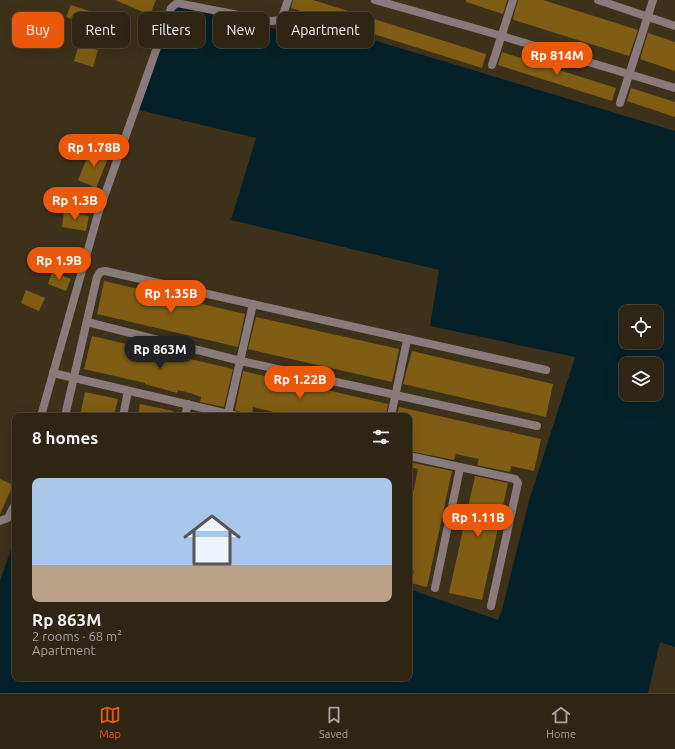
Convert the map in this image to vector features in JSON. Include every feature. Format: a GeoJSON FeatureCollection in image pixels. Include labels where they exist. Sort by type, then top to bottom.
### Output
{"type":"FeatureCollection","features":[{"type":"Feature","properties":{"kind":"street"},"geometry":{"type":"LineString","coordinates":[[42,413],[98,214],[170,8],[178,3],[270,21],[281,20],[288,0]]}},
{"type":"Feature","properties":{"kind":"street"},"geometry":{"type":"LineString","coordinates":[[375,0],[502,36],[675,88]]}},
{"type":"Feature","properties":{"kind":"street"},"geometry":{"type":"LineString","coordinates":[[492,65],[513,0]]}},
{"type":"Feature","properties":{"kind":"street"},"geometry":{"type":"LineString","coordinates":[[598,0],[675,26]]}},
{"type":"Feature","properties":{"kind":"street"},"geometry":{"type":"LineString","coordinates":[[620,103],[653,0]]}},
{"type":"Feature","properties":{"kind":"street"},"geometry":{"type":"LineString","coordinates":[[66,413],[97,277],[100,272],[105,271],[546,370]]}},
{"type":"Feature","properties":{"kind":"street"},"geometry":{"type":"LineString","coordinates":[[228,413],[253,304]]}},
{"type":"Feature","properties":{"kind":"street"},"geometry":{"type":"LineString","coordinates":[[87,322],[241,361],[537,426]]}},
{"type":"Feature","properties":{"kind":"street"},"geometry":{"type":"LineString","coordinates":[[392,413],[407,340]]}},
{"type":"Feature","properties":{"kind":"street"},"geometry":{"type":"LineString","coordinates":[[53,373],[224,413]]}},
{"type":"Feature","properties":{"kind":"street"},"geometry":{"type":"LineString","coordinates":[[124,413],[128,391]]}},
{"type":"Feature","properties":{"kind":"street"},"geometry":{"type":"LineString","coordinates":[[186,413],[188,404]]}},
{"type":"Feature","properties":{"kind":"street"},"geometry":{"type":"LineString","coordinates":[[412,457],[515,479],[518,483],[491,606]]}},
{"type":"Feature","properties":{"kind":"street"},"geometry":{"type":"LineString","coordinates":[[435,588],[460,468]]}},
{"type":"Feature","properties":{"kind":"street"},"geometry":{"type":"LineString","coordinates":[[0,521],[8,518],[12,510]]}},
{"type":"Feature","properties":{"kind":"water"},"geometry":{"type":"Polygon","coordinates":[[[178,7],[200,12],[174,12],[178,7]]]}},
{"type":"Feature","properties":{"kind":"water"},"geometry":{"type":"Polygon","coordinates":[[[205,13],[213,15],[213,48],[269,48],[269,28],[277,29],[277,48],[374,48],[374,40],[675,131],[675,647],[660,642],[648,693],[0,693],[0,581],[12,547],[12,681],[412,681],[412,590],[498,620],[502,610],[529,501],[575,357],[430,326],[439,270],[231,220],[256,138],[139,110],[161,48],[205,48],[205,13]]]}},
{"type":"Feature","properties":{"kind":"building"},"geometry":{"type":"Polygon","coordinates":[[[115,0],[156,0],[151,12],[143,12],[115,0]]]}},
{"type":"Feature","properties":{"kind":"building"},"geometry":{"type":"Polygon","coordinates":[[[293,0],[313,0],[351,12],[304,12],[291,8],[293,0]]]}},
{"type":"Feature","properties":{"kind":"building"},"geometry":{"type":"Polygon","coordinates":[[[466,0],[507,0],[503,14],[466,2],[466,0]]]}},
{"type":"Feature","properties":{"kind":"building"},"geometry":{"type":"Polygon","coordinates":[[[518,0],[543,0],[638,30],[629,56],[514,20],[513,18],[518,0]]]}},
{"type":"Feature","properties":{"kind":"building"},"geometry":{"type":"Polygon","coordinates":[[[71,5],[93,12],[72,12],[72,19],[66,17],[71,5]]]}},
{"type":"Feature","properties":{"kind":"building"},"geometry":{"type":"Polygon","coordinates":[[[374,19],[486,54],[482,68],[374,34],[374,19]]]}},
{"type":"Feature","properties":{"kind":"building"},"geometry":{"type":"Polygon","coordinates":[[[648,33],[675,42],[675,71],[640,59],[648,33]]]}},
{"type":"Feature","properties":{"kind":"building"},"geometry":{"type":"Polygon","coordinates":[[[78,48],[90,48],[98,50],[93,67],[74,61],[78,48]]]}},
{"type":"Feature","properties":{"kind":"building"},"geometry":{"type":"Polygon","coordinates":[[[502,52],[616,88],[612,101],[498,65],[502,52]]]}},
{"type":"Feature","properties":{"kind":"building"},"geometry":{"type":"Polygon","coordinates":[[[631,88],[675,102],[675,117],[627,101],[631,88]]]}},
{"type":"Feature","properties":{"kind":"building"},"geometry":{"type":"Polygon","coordinates":[[[91,148],[109,156],[96,188],[78,180],[91,148]]]}},
{"type":"Feature","properties":{"kind":"building"},"geometry":{"type":"Polygon","coordinates":[[[64,212],[89,216],[86,231],[62,227],[64,212]]]}},
{"type":"Feature","properties":{"kind":"building"},"geometry":{"type":"Polygon","coordinates":[[[52,272],[71,279],[66,291],[48,284],[52,272]]]}},
{"type":"Feature","properties":{"kind":"building"},"geometry":{"type":"Polygon","coordinates":[[[104,281],[245,314],[238,347],[97,314],[104,281]]]}},
{"type":"Feature","properties":{"kind":"building"},"geometry":{"type":"Polygon","coordinates":[[[26,290],[45,298],[39,311],[21,303],[26,290]]]}},
{"type":"Feature","properties":{"kind":"building"},"geometry":{"type":"Polygon","coordinates":[[[256,317],[399,349],[392,382],[248,349],[256,317]]]}},
{"type":"Feature","properties":{"kind":"building"},"geometry":{"type":"Polygon","coordinates":[[[92,336],[233,369],[224,407],[200,402],[201,397],[190,393],[178,390],[177,393],[145,383],[84,369],[92,336]]]}},
{"type":"Feature","properties":{"kind":"building"},"geometry":{"type":"Polygon","coordinates":[[[412,351],[553,384],[546,417],[403,384],[412,351]]]}},
{"type":"Feature","properties":{"kind":"building"},"geometry":{"type":"Polygon","coordinates":[[[243,371],[388,404],[386,413],[278,413],[253,407],[252,413],[240,413],[235,410],[243,371]]]}},
{"type":"Feature","properties":{"kind":"building"},"geometry":{"type":"Polygon","coordinates":[[[85,392],[118,399],[115,413],[81,413],[85,392]]]}},
{"type":"Feature","properties":{"kind":"building"},"geometry":{"type":"Polygon","coordinates":[[[140,404],[173,411],[173,413],[138,413],[140,404]]]}},
{"type":"Feature","properties":{"kind":"building"},"geometry":{"type":"Polygon","coordinates":[[[399,407],[541,439],[534,471],[511,466],[510,472],[477,465],[479,459],[456,454],[454,460],[412,452],[412,413],[398,413],[399,407]]]}},
{"type":"Feature","properties":{"kind":"building"},"geometry":{"type":"Polygon","coordinates":[[[412,463],[452,471],[427,587],[412,583],[414,571],[412,571],[412,498],[418,469],[412,468],[412,463]]]}},
{"type":"Feature","properties":{"kind":"building"},"geometry":{"type":"Polygon","coordinates":[[[475,476],[508,483],[482,600],[449,593],[475,476]]]}},
{"type":"Feature","properties":{"kind":"building"},"geometry":{"type":"Polygon","coordinates":[[[0,479],[12,485],[12,487],[0,514],[0,479]]]}}]}
